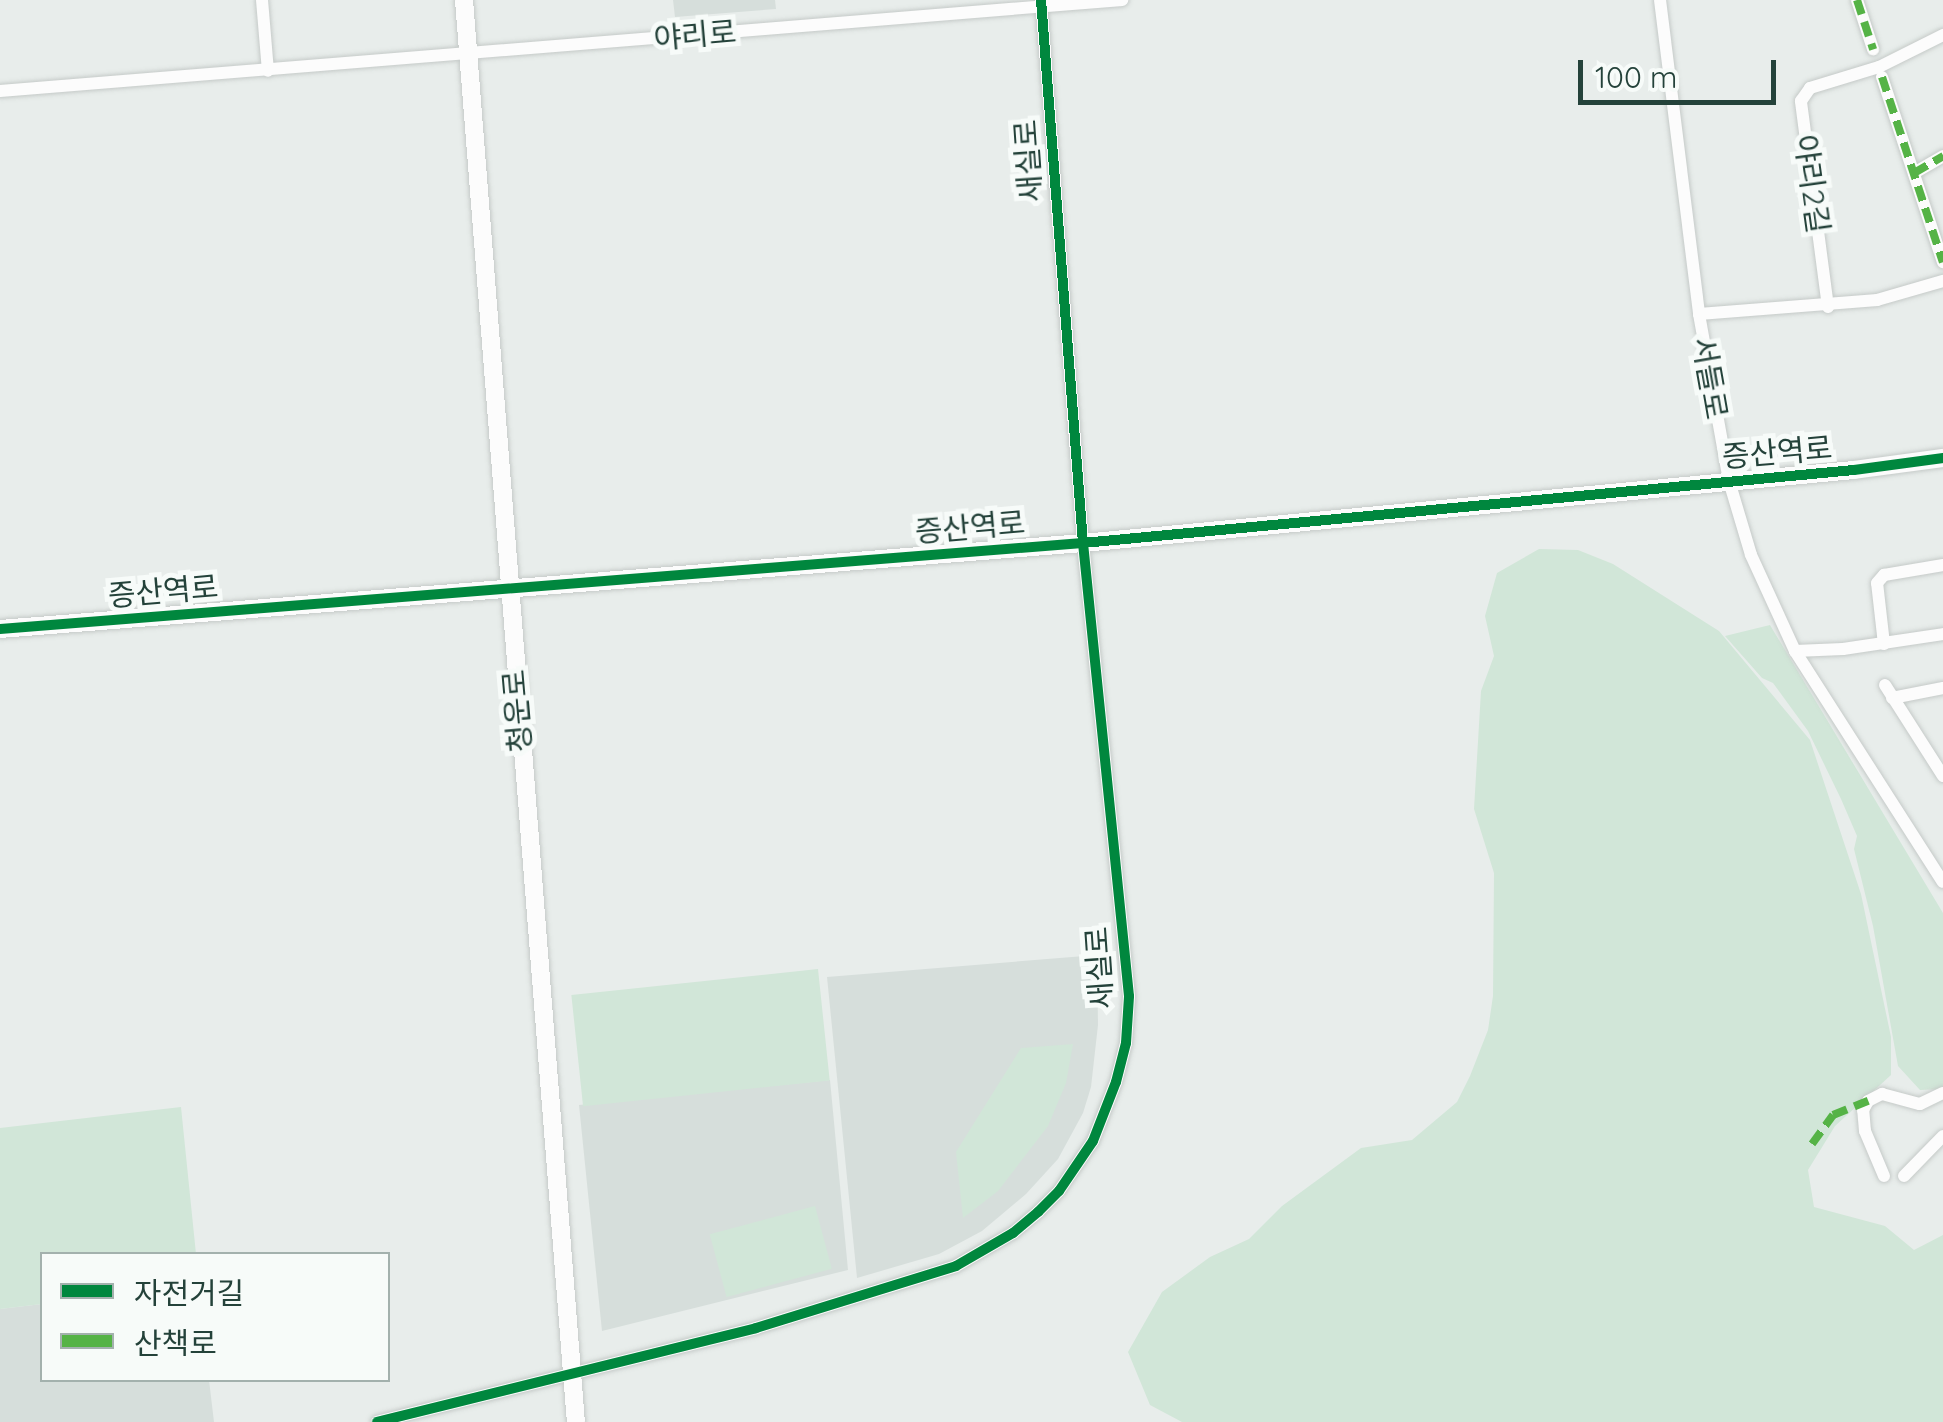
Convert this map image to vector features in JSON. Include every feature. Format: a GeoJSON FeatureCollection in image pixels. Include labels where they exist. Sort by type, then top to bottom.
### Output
{"type":"FeatureCollection","features":[{"type":"Feature","properties":{"kind":"street"},"geometry":{"type":"LineString","coordinates":[[262,0],[268,70]]}},
{"type":"Feature","properties":{"kind":"street","name":"청운로"},"geometry":{"type":"LineString","coordinates":[[464,0],[507,589],[576,1422]]}},
{"type":"Feature","properties":{"kind":"street","name":"야리로"},"geometry":{"type":"LineString","coordinates":[[0,91],[1041,3],[1122,0]]}},
{"type":"Feature","properties":{"kind":"street","name":"서들로"},"geometry":{"type":"LineString","coordinates":[[1660,0],[1699,314],[1729,481],[1751,555],[1795,651],[1943,882]]}},
{"type":"Feature","properties":{"kind":"street"},"geometry":{"type":"LineString","coordinates":[[1857,0],[1873,49]]}},
{"type":"Feature","properties":{"kind":"street","name":"새실로"},"geometry":{"type":"LineString","coordinates":[[377,1422],[756,1328],[956,1266],[1013,1233],[1059,1191],[1078,1165],[1116,1082],[1129,1011],[1083,544],[1041,3]]}},
{"type":"Feature","properties":{"kind":"street","name":"야리2길"},"geometry":{"type":"LineString","coordinates":[[1828,306],[1800,100],[1810,88],[1879,67],[1943,35]]}},
{"type":"Feature","properties":{"kind":"street"},"geometry":{"type":"LineString","coordinates":[[1882,77],[1943,262]]}},
{"type":"Feature","properties":{"kind":"street"},"geometry":{"type":"LineString","coordinates":[[1914,173],[1943,156]]}},
{"type":"Feature","properties":{"kind":"street"},"geometry":{"type":"LineString","coordinates":[[1699,314],[1878,300],[1943,280]]}},
{"type":"Feature","properties":{"kind":"street","name":"증산역로"},"geometry":{"type":"LineString","coordinates":[[0,630],[1083,544],[1943,458]]}},
{"type":"Feature","properties":{"kind":"street"},"geometry":{"type":"LineString","coordinates":[[1884,644],[1876,583],[1884,576],[1943,565]]}},
{"type":"Feature","properties":{"kind":"street"},"geometry":{"type":"LineString","coordinates":[[1795,651],[1884,644],[1943,634]]}},
{"type":"Feature","properties":{"kind":"street"},"geometry":{"type":"LineString","coordinates":[[1943,688],[1889,691],[1943,776]]}},
{"type":"Feature","properties":{"kind":"street"},"geometry":{"type":"LineString","coordinates":[[1884,1176],[1865,1131],[1863,1110],[1868,1102],[1882,1094],[1920,1104],[1943,1093]]}},
{"type":"Feature","properties":{"kind":"street"},"geometry":{"type":"LineString","coordinates":[[1904,1176],[1943,1136]]}},
{"type":"Feature","properties":{"kind":"shaded area"},"geometry":{"type":"Polygon","coordinates":[[[673,0],[775,0],[776,9],[675,17],[673,0]]]}},
{"type":"Feature","properties":{"kind":"shaded area"},"geometry":{"type":"Polygon","coordinates":[[[1097,955],[1098,1025],[1091,1087],[1083,1113],[1058,1159],[1026,1194],[982,1231],[939,1254],[857,1278],[827,977],[1097,955]]]}},
{"type":"Feature","properties":{"kind":"shaded area"},"geometry":{"type":"Polygon","coordinates":[[[830,1080],[848,1270],[602,1331],[579,1105],[830,1080]]]}},
{"type":"Feature","properties":{"kind":"shaded area"},"geometry":{"type":"Polygon","coordinates":[[[40,1304],[40,1382],[209,1382],[214,1422],[0,1422],[0,1309],[40,1304]]]}},
{"type":"Feature","properties":{"kind":"green space"},"geometry":{"type":"Polygon","coordinates":[[[1539,549],[1578,550],[1613,564],[1719,631],[1810,740],[1861,894],[1891,1037],[1891,1075],[1835,1126],[1808,1170],[1814,1207],[1885,1226],[1914,1250],[1943,1235],[1943,1422],[1182,1422],[1150,1405],[1128,1352],[1162,1292],[1210,1257],[1249,1239],[1282,1206],[1361,1148],[1412,1140],[1457,1102],[1470,1076],[1488,1030],[1493,996],[1494,873],[1474,809],[1481,691],[1494,656],[1485,616],[1497,573],[1539,549]]]}},
{"type":"Feature","properties":{"kind":"green space"},"geometry":{"type":"Polygon","coordinates":[[[1770,625],[1943,913],[1943,1089],[1920,1090],[1898,1066],[1873,926],[1854,849],[1857,836],[1841,799],[1808,731],[1773,683],[1762,678],[1725,636],[1770,625]]]}},
{"type":"Feature","properties":{"kind":"green space"},"geometry":{"type":"Polygon","coordinates":[[[818,969],[830,1080],[583,1106],[571,995],[818,969]]]}},
{"type":"Feature","properties":{"kind":"green space"},"geometry":{"type":"Polygon","coordinates":[[[1073,1044],[1066,1083],[1048,1126],[998,1191],[963,1218],[956,1152],[1021,1048],[1073,1044]]]}},
{"type":"Feature","properties":{"kind":"green space"},"geometry":{"type":"Polygon","coordinates":[[[181,1107],[196,1252],[40,1252],[40,1304],[0,1309],[0,1128],[181,1107]]]}},
{"type":"Feature","properties":{"kind":"green space"},"geometry":{"type":"Polygon","coordinates":[[[815,1206],[832,1269],[727,1297],[710,1234],[815,1206]]]}},
{"type":"Feature","properties":{"kind":"marked path"},"geometry":{"type":"LineString","coordinates":[[1857,0],[1873,49]]}},
{"type":"Feature","properties":{"kind":"marked path"},"geometry":{"type":"LineString","coordinates":[[1882,77],[1943,262]]}},
{"type":"Feature","properties":{"kind":"marked path"},"geometry":{"type":"LineString","coordinates":[[1914,173],[1943,156]]}},
{"type":"Feature","properties":{"kind":"marked path"},"geometry":{"type":"LineString","coordinates":[[1812,1144],[1833,1115],[1868,1101]]}},
{"type":"Feature","properties":{"kind":"cycle path"},"geometry":{"type":"LineString","coordinates":[[377,1422],[756,1328],[956,1266],[1013,1233],[1038,1212],[1059,1191],[1093,1141],[1126,1043],[1129,996],[1083,543],[1041,0]]}},
{"type":"Feature","properties":{"kind":"cycle path"},"geometry":{"type":"LineString","coordinates":[[0,629],[1083,543],[1854,470],[1943,458]]}}]}
